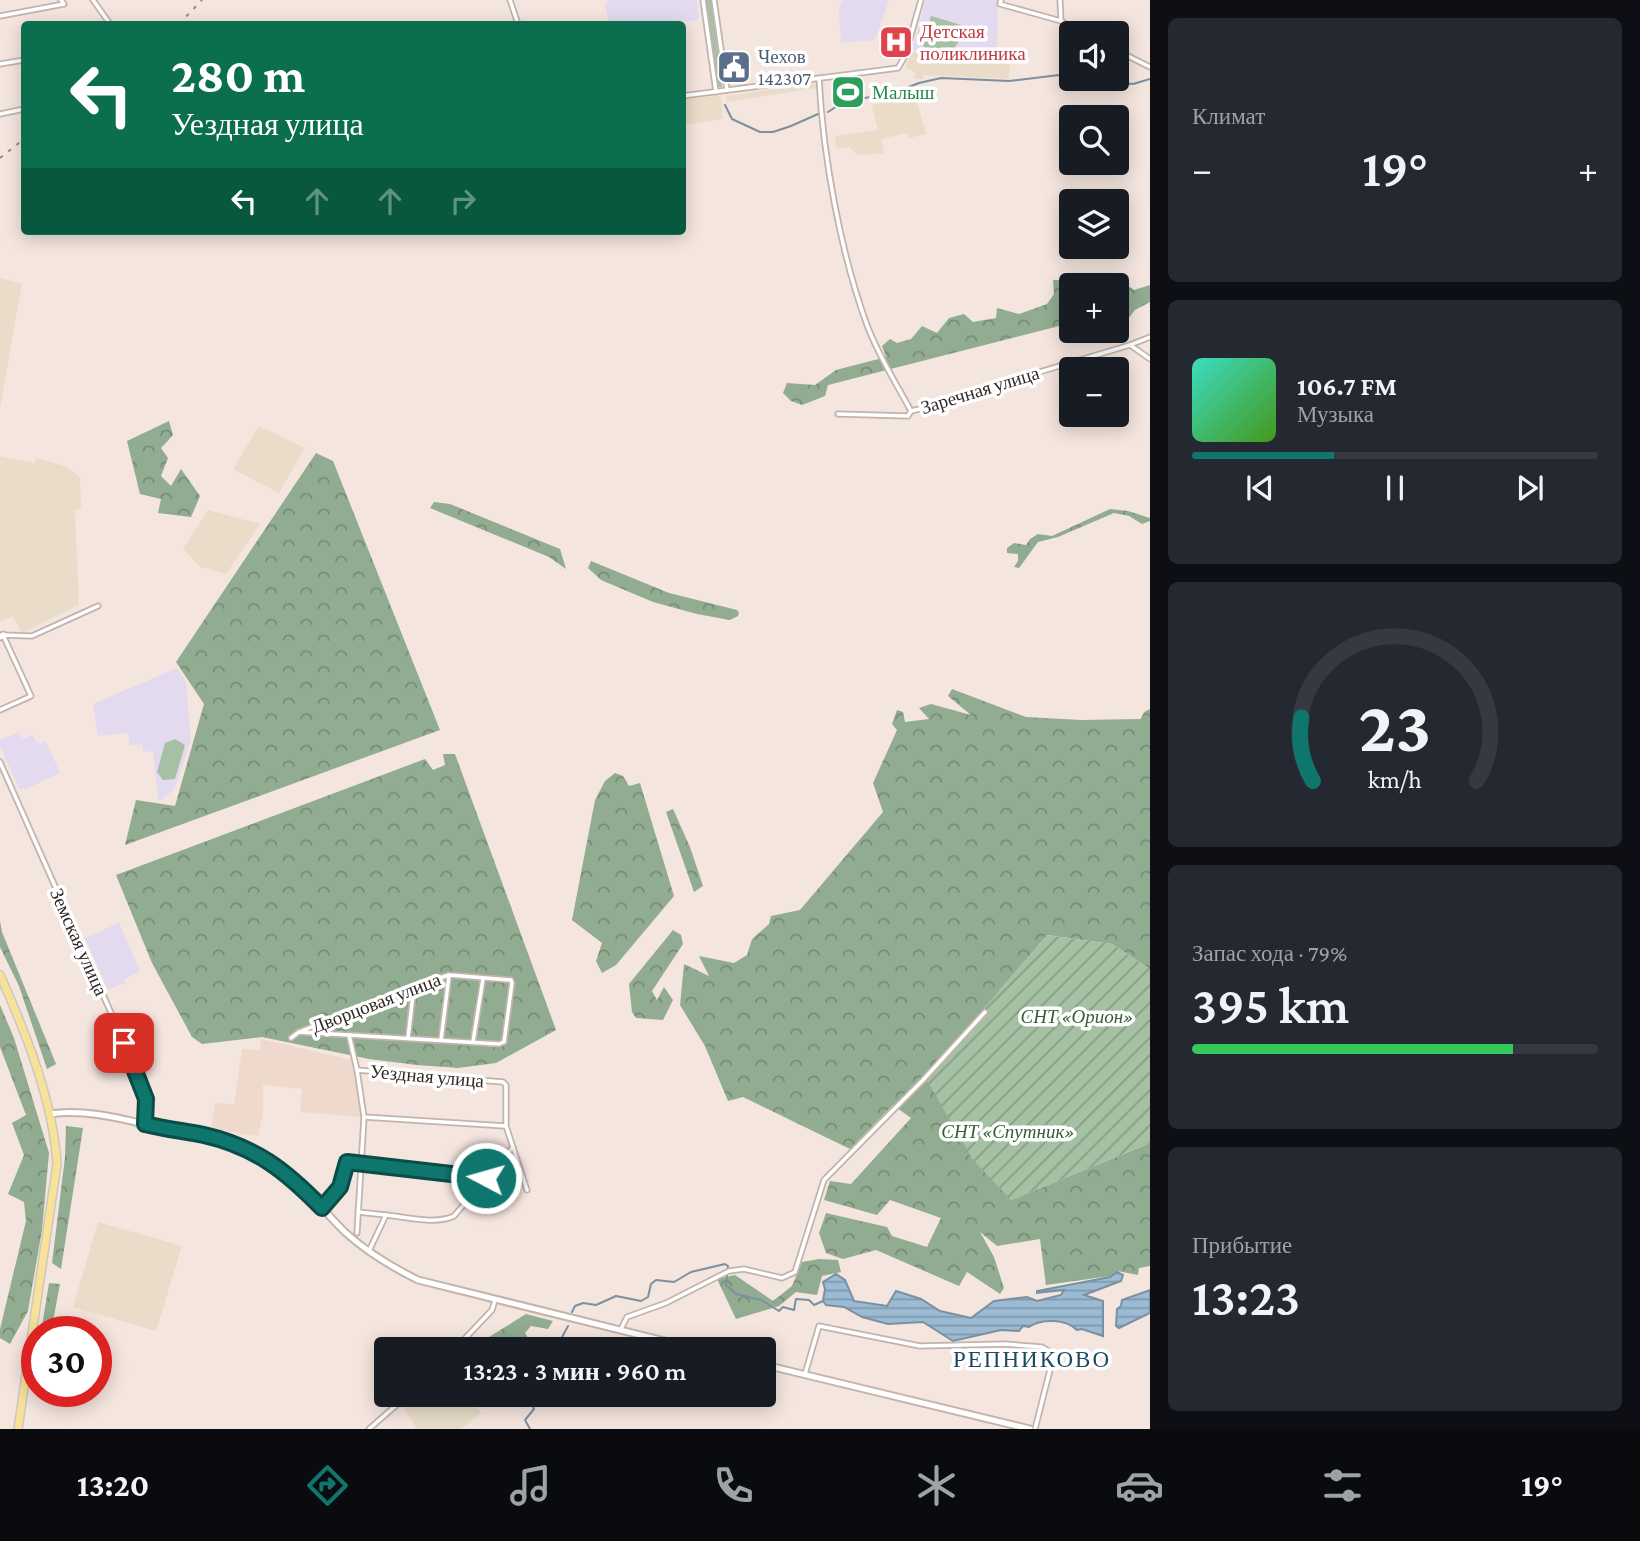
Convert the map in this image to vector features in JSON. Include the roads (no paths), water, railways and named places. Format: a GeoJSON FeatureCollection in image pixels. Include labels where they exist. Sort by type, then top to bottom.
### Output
{"type":"FeatureCollection","features":[{"type":"Feature","properties":{"kind":"main road"},"geometry":{"type":"LineString","coordinates":[[0,975],[27,1043],[50,1114],[57,1164],[18,1429]]}},
{"type":"Feature","properties":{"kind":"street"},"geometry":{"type":"LineString","coordinates":[[0,16],[64,5],[61,0]]}},
{"type":"Feature","properties":{"kind":"street"},"geometry":{"type":"LineString","coordinates":[[93,0],[108,21]]}},
{"type":"Feature","properties":{"kind":"street"},"geometry":{"type":"LineString","coordinates":[[510,0],[517,21]]}},
{"type":"Feature","properties":{"kind":"street"},"geometry":{"type":"LineString","coordinates":[[704,0],[716,92]]}},
{"type":"Feature","properties":{"kind":"street"},"geometry":{"type":"LineString","coordinates":[[714,0],[727,90]]}},
{"type":"Feature","properties":{"kind":"street"},"geometry":{"type":"LineString","coordinates":[[686,96],[898,68],[905,56],[921,0]]}},
{"type":"Feature","properties":{"kind":"street"},"geometry":{"type":"LineString","coordinates":[[1001,0],[1000,4],[1061,21],[1060,0]]}},
{"type":"Feature","properties":{"kind":"street"},"geometry":{"type":"LineString","coordinates":[[1129,56],[1150,67]]}},
{"type":"Feature","properties":{"kind":"street"},"geometry":{"type":"LineString","coordinates":[[0,64],[21,60]]}},
{"type":"Feature","properties":{"kind":"street","name":"Заречная улица"},"geometry":{"type":"LineString","coordinates":[[819,78],[827,146],[848,264],[868,327],[911,411]]}},
{"type":"Feature","properties":{"kind":"street"},"geometry":{"type":"LineString","coordinates":[[0,114],[21,110]]}},
{"type":"Feature","properties":{"kind":"street","name":"Заречная улица"},"geometry":{"type":"LineString","coordinates":[[838,414],[908,416],[911,411],[975,396],[1016,379],[1150,337]]}},
{"type":"Feature","properties":{"kind":"street"},"geometry":{"type":"LineString","coordinates":[[1130,345],[1150,359]]}},
{"type":"Feature","properties":{"kind":"street"},"geometry":{"type":"LineString","coordinates":[[0,710],[31,696],[1,636],[32,636],[98,606]]}},
{"type":"Feature","properties":{"kind":"street","name":"Земская улица"},"geometry":{"type":"LineString","coordinates":[[0,762],[124,1043],[146,1099],[145,1124]]}},
{"type":"Feature","properties":{"kind":"street"},"geometry":{"type":"LineString","coordinates":[[441,1040],[449,975]]}},
{"type":"Feature","properties":{"kind":"street","name":"Дворцовая улица"},"geometry":{"type":"LineString","coordinates":[[290,1038],[414,985],[449,975],[506,979],[512,983],[504,1042],[472,1042]]}},
{"type":"Feature","properties":{"kind":"street"},"geometry":{"type":"LineString","coordinates":[[299,1032],[472,1042],[483,978]]}},
{"type":"Feature","properties":{"kind":"street"},"geometry":{"type":"LineString","coordinates":[[408,1038],[414,985]]}},
{"type":"Feature","properties":{"kind":"street"},"geometry":{"type":"LineString","coordinates":[[620,1331],[627,1317],[666,1303],[729,1271],[744,1269],[782,1278],[795,1272],[824,1180],[985,1012]]}},
{"type":"Feature","properties":{"kind":"street"},"geometry":{"type":"LineString","coordinates":[[349,1034],[357,1070]]}},
{"type":"Feature","properties":{"kind":"street","name":"Уездная улица"},"geometry":{"type":"LineString","coordinates":[[357,1233],[364,1117],[357,1070],[503,1083],[506,1085],[506,1126]]}},
{"type":"Feature","properties":{"kind":"street"},"geometry":{"type":"LineString","coordinates":[[50,1114],[66,1112],[145,1124],[229,1143],[265,1159],[290,1176],[347,1234],[392,1267],[418,1280],[646,1337]]}},
{"type":"Feature","properties":{"kind":"street"},"geometry":{"type":"LineString","coordinates":[[364,1117],[506,1126],[527,1190]]}},
{"type":"Feature","properties":{"kind":"street"},"geometry":{"type":"LineString","coordinates":[[358,1212],[447,1220],[454,1216],[513,1147]]}},
{"type":"Feature","properties":{"kind":"street"},"geometry":{"type":"LineString","coordinates":[[322,1208],[340,1187],[347,1162],[486,1178]]}},
{"type":"Feature","properties":{"kind":"street"},"geometry":{"type":"LineString","coordinates":[[468,1198],[488,1207],[496,1206],[520,1174]]}},
{"type":"Feature","properties":{"kind":"street"},"geometry":{"type":"LineString","coordinates":[[369,1251],[386,1215]]}},
{"type":"Feature","properties":{"kind":"street"},"geometry":{"type":"LineString","coordinates":[[466,1337],[492,1310],[495,1300]]}},
{"type":"Feature","properties":{"kind":"street"},"geometry":{"type":"LineString","coordinates":[[776,1368],[1032,1429],[1054,1354],[1042,1347],[993,1344],[920,1346],[819,1326],[804,1374]]}},
{"type":"Feature","properties":{"kind":"street"},"geometry":{"type":"LineString","coordinates":[[369,1429],[391,1407]]}},
{"type":"Feature","properties":{"kind":"water"},"geometry":{"type":"Polygon","coordinates":[[[1117,1272],[1123,1275],[1121,1281],[1084,1295],[1103,1301],[1103,1336],[1077,1330],[1060,1322],[1047,1321],[1029,1327],[1023,1326],[1019,1331],[1001,1330],[953,1341],[923,1322],[888,1324],[862,1317],[844,1307],[826,1305],[823,1301],[823,1282],[836,1274],[845,1280],[854,1301],[887,1306],[896,1291],[921,1299],[940,1311],[971,1318],[994,1301],[1027,1297],[1037,1301],[1061,1295],[1064,1290],[1037,1291],[1110,1277],[1117,1272]]]}},
{"type":"Feature","properties":{"kind":"water"},"geometry":{"type":"Polygon","coordinates":[[[1150,1290],[1150,1313],[1119,1328],[1116,1326],[1117,1309],[1122,1300],[1150,1290]]]}},
{"type":"Feature","properties":{"kind":"waterway"},"geometry":{"type":"LineString","coordinates":[[828,112],[837,106],[850,106],[865,98],[941,78],[1009,81],[1059,75]]}},
{"type":"Feature","properties":{"kind":"waterway"},"geometry":{"type":"LineString","coordinates":[[1129,84],[1150,79]]}},
{"type":"Feature","properties":{"kind":"waterway"},"geometry":{"type":"LineString","coordinates":[[725,105],[732,119],[760,132],[773,132],[818,114]]}},
{"type":"Feature","properties":{"kind":"waterway"},"geometry":{"type":"LineString","coordinates":[[572,1312],[575,1306],[583,1303],[596,1305],[616,1296],[641,1301],[648,1297],[651,1284],[656,1280],[674,1282],[691,1272],[725,1264],[728,1266],[726,1285],[736,1294],[761,1300],[779,1311],[783,1307],[794,1310],[796,1299],[809,1300],[814,1305],[823,1301]]}},
{"type":"Feature","properties":{"kind":"waterway"},"geometry":{"type":"LineString","coordinates":[[562,1337],[568,1326]]}},
{"type":"Feature","properties":{"kind":"waterway"},"geometry":{"type":"LineString","coordinates":[[530,1429],[525,1420],[533,1407]]}},
{"type":"Feature","properties":{"kind":"railway"},"geometry":{"type":"LineString","coordinates":[[182,21],[202,0]]}},
{"type":"Feature","properties":{"kind":"railway"},"geometry":{"type":"LineString","coordinates":[[0,158],[21,141]]}},
{"type":"Feature","properties":{"kind":"place","name":"Детская поликлиника"},"geometry":{"type":"Point","coordinates":[896,42]}},
{"type":"Feature","properties":{"kind":"place","name":"Чехов 142307"},"geometry":{"type":"Point","coordinates":[734,67]}},
{"type":"Feature","properties":{"kind":"place","name":"Малыш"},"geometry":{"type":"Point","coordinates":[848,92]}},
{"type":"Feature","properties":{"kind":"district","name":"РЕПНИКОВО"},"geometry":{"type":"Point","coordinates":[1032,1359]}},
{"type":"Feature","properties":{"kind":"park label","name":"СНТ «Орион»"},"geometry":{"type":"Point","coordinates":[1077,1016]}},
{"type":"Feature","properties":{"kind":"park label","name":"СНТ «Спутник»"},"geometry":{"type":"Point","coordinates":[1008,1131]}}]}
